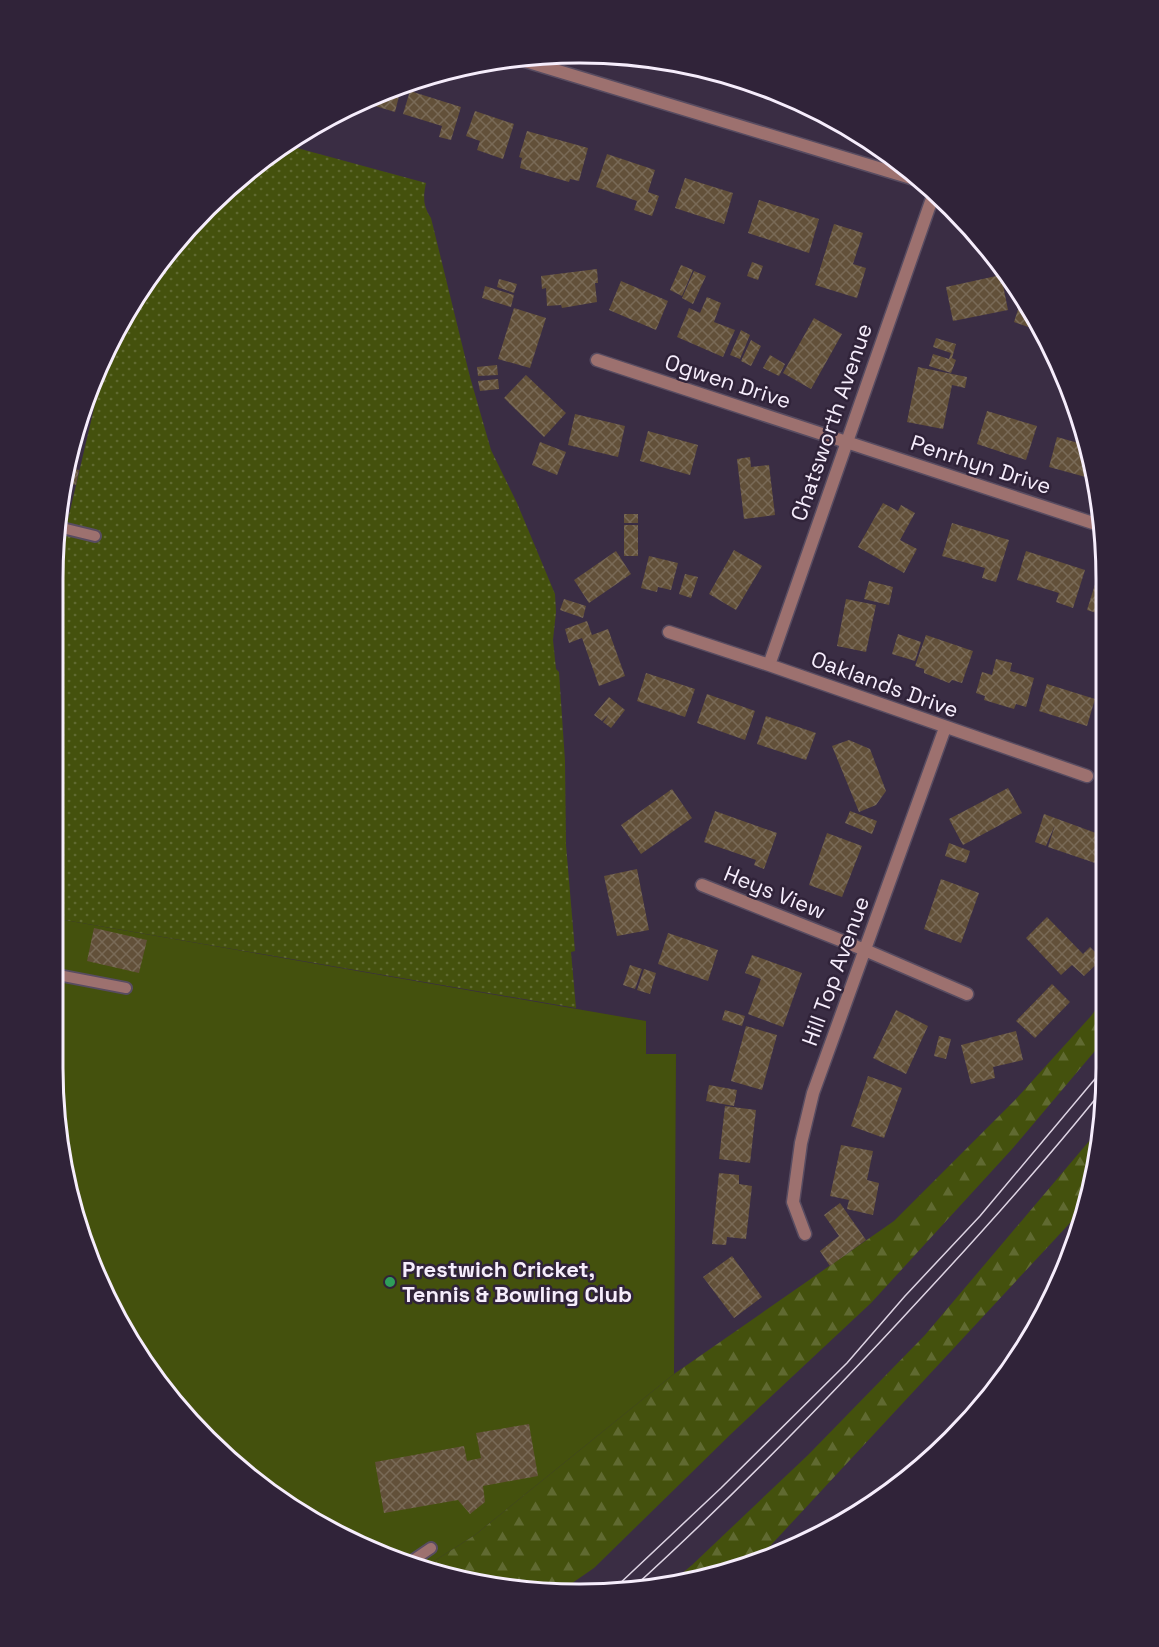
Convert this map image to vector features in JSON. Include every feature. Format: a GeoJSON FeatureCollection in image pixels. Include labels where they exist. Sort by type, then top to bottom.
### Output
{"type":"FeatureCollection","features":[{"type":"Feature","properties":{"kind":"street"},"geometry":{"type":"LineString","coordinates":[[538,65],[900,175]]}},
{"type":"Feature","properties":{"kind":"street","name":"Chatsworth Avenue"},"geometry":{"type":"LineString","coordinates":[[769,665],[931,201]]}},
{"type":"Feature","properties":{"kind":"street","name":"Ogwen Drive"},"geometry":{"type":"LineString","coordinates":[[597,360],[846,441]]}},
{"type":"Feature","properties":{"kind":"street","name":"Penrhyn Drive"},"geometry":{"type":"LineString","coordinates":[[846,441],[1093,523]]}},
{"type":"Feature","properties":{"kind":"street","name":"Oaklands Drive"},"geometry":{"type":"LineString","coordinates":[[669,632],[1087,776]]}},
{"type":"Feature","properties":{"kind":"street","name":"Hill Top Avenue"},"geometry":{"type":"LineString","coordinates":[[805,1234],[793,1202],[801,1143],[813,1093],[945,728]]}},
{"type":"Feature","properties":{"kind":"street","name":"Heys View"},"geometry":{"type":"LineString","coordinates":[[702,885],[968,994]]}},
{"type":"Feature","properties":{"kind":"lane"},"geometry":{"type":"LineString","coordinates":[[65,530],[95,536]]}},
{"type":"Feature","properties":{"kind":"lane"},"geometry":{"type":"LineString","coordinates":[[63,976],[126,988]]}},
{"type":"Feature","properties":{"kind":"lane"},"geometry":{"type":"LineString","coordinates":[[416,1558],[431,1548]]}},
{"type":"Feature","properties":{"kind":"green space"},"geometry":{"type":"Polygon","coordinates":[[[296,148],[426,183],[425,205],[431,218],[470,377],[491,450],[517,503],[555,594],[553,640],[556,669],[559,672],[565,761],[566,845],[575,951],[571,952],[576,1008],[63,920],[63,580],[65,530],[98,394],[116,351],[132,321],[170,265],[214,214],[265,170],[296,148]]]}},
{"type":"Feature","properties":{"kind":"green space","name":"Prestwich Cricket, Tennis & Bowling Club"},"geometry":{"type":"Polygon","coordinates":[[[63,920],[646,1021],[646,1054],[676,1054],[674,1374],[475,1535],[432,1562],[382,1545],[321,1515],[265,1477],[214,1433],[191,1408],[150,1354],[132,1326],[102,1265],[90,1234],[73,1168],[64,1101],[63,920]]]}},
{"type":"Feature","properties":{"kind":"green space"},"geometry":{"type":"Polygon","coordinates":[[[1096,1009],[1096,1050],[1013,1148],[871,1303],[732,1433],[594,1568],[571,1584],[546,1583],[479,1574],[432,1562],[475,1535],[674,1374],[894,1221],[1015,1100],[1096,1009]]]}},
{"type":"Feature","properties":{"kind":"green space"},"geometry":{"type":"Polygon","coordinates":[[[1091,1138],[1073,1219],[768,1549],[746,1557],[682,1574],[808,1455],[925,1335],[1091,1138]]]}},
{"type":"Feature","properties":{"kind":"building"},"geometry":{"type":"Polygon","coordinates":[[[410,91],[461,107],[451,140],[439,137],[442,126],[403,114],[410,91]]]}},
{"type":"Feature","properties":{"kind":"building"},"geometry":{"type":"Polygon","coordinates":[[[399,95],[395,112],[374,106],[399,95]]]}},
{"type":"Feature","properties":{"kind":"building"},"geometry":{"type":"Polygon","coordinates":[[[475,111],[514,124],[503,159],[477,150],[480,141],[466,136],[475,111]]]}},
{"type":"Feature","properties":{"kind":"building"},"geometry":{"type":"Polygon","coordinates":[[[527,131],[588,148],[579,181],[570,179],[569,182],[520,168],[522,158],[519,157],[527,131]]]}},
{"type":"Feature","properties":{"kind":"building"},"geometry":{"type":"Polygon","coordinates":[[[607,154],[655,170],[648,192],[659,196],[652,216],[634,210],[637,201],[596,187],[607,154]]]}},
{"type":"Feature","properties":{"kind":"building"},"geometry":{"type":"Polygon","coordinates":[[[685,178],[733,193],[724,224],[675,208],[685,178]]]}},
{"type":"Feature","properties":{"kind":"building"},"geometry":{"type":"Polygon","coordinates":[[[759,200],[819,219],[809,253],[748,233],[759,200]]]}},
{"type":"Feature","properties":{"kind":"building"},"geometry":{"type":"Polygon","coordinates":[[[834,224],[863,233],[853,264],[866,268],[857,298],[815,285],[834,224]]]}},
{"type":"Feature","properties":{"kind":"building"},"geometry":{"type":"Polygon","coordinates":[[[752,262],[763,266],[758,280],[747,276],[752,262]]]}},
{"type":"Feature","properties":{"kind":"building"},"geometry":{"type":"Polygon","coordinates":[[[681,265],[693,270],[682,296],[670,290],[681,265]]]}},
{"type":"Feature","properties":{"kind":"building"},"geometry":{"type":"Polygon","coordinates":[[[597,269],[598,283],[595,283],[597,302],[562,308],[561,305],[547,306],[546,288],[542,289],[541,276],[597,269]]]}},
{"type":"Feature","properties":{"kind":"building"},"geometry":{"type":"Polygon","coordinates":[[[694,271],[706,276],[693,304],[682,298],[694,271]]]}},
{"type":"Feature","properties":{"kind":"building"},"geometry":{"type":"Polygon","coordinates":[[[997,276],[1003,284],[1008,310],[953,321],[946,287],[997,276]]]}},
{"type":"Feature","properties":{"kind":"building"},"geometry":{"type":"Polygon","coordinates":[[[499,279],[517,284],[514,293],[497,287],[499,279]]]}},
{"type":"Feature","properties":{"kind":"building"},"geometry":{"type":"Polygon","coordinates":[[[621,281],[668,301],[656,330],[609,310],[621,281]]]}},
{"type":"Feature","properties":{"kind":"building"},"geometry":{"type":"Polygon","coordinates":[[[485,286],[514,295],[511,307],[482,298],[485,286]]]}},
{"type":"Feature","properties":{"kind":"building"},"geometry":{"type":"Polygon","coordinates":[[[707,297],[721,303],[714,322],[735,330],[723,357],[677,337],[689,308],[700,313],[707,297]]]}},
{"type":"Feature","properties":{"kind":"building"},"geometry":{"type":"Polygon","coordinates":[[[514,308],[546,318],[530,368],[498,359],[514,308]]]}},
{"type":"Feature","properties":{"kind":"building"},"geometry":{"type":"Polygon","coordinates":[[[1019,308],[1031,328],[1014,322],[1019,308]]]}},
{"type":"Feature","properties":{"kind":"building"},"geometry":{"type":"Polygon","coordinates":[[[814,318],[842,334],[811,389],[783,373],[814,318]]]}},
{"type":"Feature","properties":{"kind":"building"},"geometry":{"type":"Polygon","coordinates":[[[741,330],[750,335],[740,359],[730,355],[741,330]]]}},
{"type":"Feature","properties":{"kind":"building"},"geometry":{"type":"Polygon","coordinates":[[[936,338],[956,344],[952,358],[956,360],[951,373],[929,366],[933,354],[949,359],[951,353],[933,347],[936,338]]]}},
{"type":"Feature","properties":{"kind":"building"},"geometry":{"type":"Polygon","coordinates":[[[751,340],[761,346],[751,366],[741,361],[751,340]]]}},
{"type":"Feature","properties":{"kind":"building"},"geometry":{"type":"Polygon","coordinates":[[[770,355],[785,364],[779,376],[763,368],[770,355]]]}},
{"type":"Feature","properties":{"kind":"building"},"geometry":{"type":"Polygon","coordinates":[[[497,365],[498,375],[478,376],[477,367],[497,365]]]}},
{"type":"Feature","properties":{"kind":"building"},"geometry":{"type":"Polygon","coordinates":[[[918,367],[967,377],[965,388],[952,385],[943,429],[907,422],[918,367]]]}},
{"type":"Feature","properties":{"kind":"building"},"geometry":{"type":"Polygon","coordinates":[[[526,375],[566,413],[544,437],[504,398],[526,375]]]}},
{"type":"Feature","properties":{"kind":"building"},"geometry":{"type":"Polygon","coordinates":[[[498,379],[499,389],[480,391],[478,381],[498,379]]]}},
{"type":"Feature","properties":{"kind":"building"},"geometry":{"type":"Polygon","coordinates":[[[987,411],[1037,426],[1026,460],[977,444],[987,411]]]}},
{"type":"Feature","properties":{"kind":"building"},"geometry":{"type":"Polygon","coordinates":[[[575,414],[625,426],[618,457],[568,445],[575,414]]]}},
{"type":"Feature","properties":{"kind":"building"},"geometry":{"type":"Polygon","coordinates":[[[648,431],[698,445],[690,475],[640,461],[648,431]]]}},
{"type":"Feature","properties":{"kind":"building"},"geometry":{"type":"Polygon","coordinates":[[[1057,437],[1077,443],[1086,477],[1049,467],[1057,437]]]}},
{"type":"Feature","properties":{"kind":"building"},"geometry":{"type":"Polygon","coordinates":[[[540,442],[566,452],[557,475],[532,465],[540,442]]]}},
{"type":"Feature","properties":{"kind":"building"},"geometry":{"type":"Polygon","coordinates":[[[750,457],[751,467],[769,465],[775,515],[744,519],[737,459],[750,457]]]}},
{"type":"Feature","properties":{"kind":"building"},"geometry":{"type":"Polygon","coordinates":[[[75,469],[79,470],[76,485],[72,484],[75,469]]]}},
{"type":"Feature","properties":{"kind":"building"},"geometry":{"type":"Polygon","coordinates":[[[883,503],[898,511],[901,505],[915,513],[900,540],[917,549],[904,573],[858,547],[883,503]]]}},
{"type":"Feature","properties":{"kind":"building"},"geometry":{"type":"Polygon","coordinates":[[[624,514],[638,514],[638,523],[624,523],[624,514]]]}},
{"type":"Feature","properties":{"kind":"building"},"geometry":{"type":"Polygon","coordinates":[[[952,523],[1009,540],[996,582],[982,578],[985,568],[942,556],[952,523]]]}},
{"type":"Feature","properties":{"kind":"building"},"geometry":{"type":"Polygon","coordinates":[[[624,525],[638,525],[638,556],[624,556],[624,525]]]}},
{"type":"Feature","properties":{"kind":"building"},"geometry":{"type":"Polygon","coordinates":[[[734,550],[762,566],[736,610],[709,594],[734,550]]]}},
{"type":"Feature","properties":{"kind":"building"},"geometry":{"type":"Polygon","coordinates":[[[616,551],[631,574],[589,603],[574,580],[616,551]]]}},
{"type":"Feature","properties":{"kind":"building"},"geometry":{"type":"Polygon","coordinates":[[[1026,551],[1085,570],[1073,608],[1056,602],[1059,593],[1017,580],[1026,551]]]}},
{"type":"Feature","properties":{"kind":"building"},"geometry":{"type":"Polygon","coordinates":[[[649,556],[678,563],[671,590],[658,587],[657,592],[641,588],[649,556]]]}},
{"type":"Feature","properties":{"kind":"building"},"geometry":{"type":"Polygon","coordinates":[[[685,574],[698,577],[691,598],[679,594],[685,574]]]}},
{"type":"Feature","properties":{"kind":"building"},"geometry":{"type":"Polygon","coordinates":[[[869,581],[893,587],[889,605],[864,599],[869,581]]]}},
{"type":"Feature","properties":{"kind":"building"},"geometry":{"type":"Polygon","coordinates":[[[1096,581],[1096,613],[1087,610],[1096,581]]]}},
{"type":"Feature","properties":{"kind":"building"},"geometry":{"type":"Polygon","coordinates":[[[564,599],[586,606],[583,618],[560,610],[564,599]]]}},
{"type":"Feature","properties":{"kind":"building"},"geometry":{"type":"Polygon","coordinates":[[[846,599],[876,605],[866,652],[837,646],[846,599]]]}},
{"type":"Feature","properties":{"kind":"building"},"geometry":{"type":"Polygon","coordinates":[[[587,621],[592,635],[608,629],[625,676],[599,686],[582,638],[569,643],[565,629],[587,621]]]}},
{"type":"Feature","properties":{"kind":"building"},"geometry":{"type":"Polygon","coordinates":[[[898,634],[921,642],[915,661],[892,654],[898,634]]]}},
{"type":"Feature","properties":{"kind":"building"},"geometry":{"type":"Polygon","coordinates":[[[926,635],[973,651],[962,683],[952,680],[949,683],[924,673],[924,669],[915,666],[926,635]]]}},
{"type":"Feature","properties":{"kind":"building"},"geometry":{"type":"Polygon","coordinates":[[[996,659],[1012,663],[1010,671],[1034,678],[1026,707],[1016,704],[1014,709],[984,700],[985,696],[976,693],[982,672],[992,675],[996,659]]]}},
{"type":"Feature","properties":{"kind":"building"},"geometry":{"type":"Polygon","coordinates":[[[646,673],[695,689],[685,717],[637,701],[646,673]]]}},
{"type":"Feature","properties":{"kind":"building"},"geometry":{"type":"Polygon","coordinates":[[[1047,684],[1095,699],[1087,726],[1039,711],[1047,684]]]}},
{"type":"Feature","properties":{"kind":"building"},"geometry":{"type":"Polygon","coordinates":[[[707,694],[755,711],[745,740],[697,723],[707,694]]]}},
{"type":"Feature","properties":{"kind":"building"},"geometry":{"type":"Polygon","coordinates":[[[609,697],[625,710],[611,728],[603,722],[609,714],[602,721],[594,715],[609,697]]]}},
{"type":"Feature","properties":{"kind":"building"},"geometry":{"type":"Polygon","coordinates":[[[766,716],[816,733],[806,760],[757,744],[766,716]]]}},
{"type":"Feature","properties":{"kind":"building"},"geometry":{"type":"Polygon","coordinates":[[[849,740],[870,749],[886,791],[876,805],[859,812],[832,746],[849,740]]]}},
{"type":"Feature","properties":{"kind":"building"},"geometry":{"type":"Polygon","coordinates":[[[1008,788],[1022,813],[963,845],[949,819],[1008,788]]]}},
{"type":"Feature","properties":{"kind":"building"},"geometry":{"type":"Polygon","coordinates":[[[672,789],[692,818],[641,854],[621,825],[672,789]]]}},
{"type":"Feature","properties":{"kind":"building"},"geometry":{"type":"Polygon","coordinates":[[[715,811],[777,833],[764,869],[754,865],[756,860],[704,842],[715,811]]]}},
{"type":"Feature","properties":{"kind":"building"},"geometry":{"type":"Polygon","coordinates":[[[850,811],[877,821],[872,834],[845,823],[850,811]]]}},
{"type":"Feature","properties":{"kind":"building"},"geometry":{"type":"Polygon","coordinates":[[[1044,814],[1096,833],[1096,860],[1095,863],[1048,847],[1055,825],[1046,846],[1035,842],[1044,814]]]}},
{"type":"Feature","properties":{"kind":"building"},"geometry":{"type":"Polygon","coordinates":[[[827,833],[862,846],[842,897],[809,885],[827,833]]]}},
{"type":"Feature","properties":{"kind":"building"},"geometry":{"type":"Polygon","coordinates":[[[949,843],[970,851],[966,863],[945,856],[949,843]]]}},
{"type":"Feature","properties":{"kind":"building"},"geometry":{"type":"Polygon","coordinates":[[[637,869],[649,930],[617,936],[604,876],[637,869]]]}},
{"type":"Feature","properties":{"kind":"building"},"geometry":{"type":"Polygon","coordinates":[[[941,879],[979,893],[961,943],[924,929],[941,879]]]}},
{"type":"Feature","properties":{"kind":"building"},"geometry":{"type":"Polygon","coordinates":[[[1047,917],[1083,954],[1090,947],[1096,953],[1096,965],[1084,976],[1072,965],[1061,975],[1026,938],[1047,917]]]}},
{"type":"Feature","properties":{"kind":"building"},"geometry":{"type":"Polygon","coordinates":[[[94,928],[147,940],[139,973],[87,961],[94,928]]]}},
{"type":"Feature","properties":{"kind":"building"},"geometry":{"type":"Polygon","coordinates":[[[668,933],[718,950],[708,981],[658,964],[668,933]]]}},
{"type":"Feature","properties":{"kind":"building"},"geometry":{"type":"Polygon","coordinates":[[[752,955],[802,973],[783,1027],[748,1014],[761,979],[745,973],[752,955]]]}},
{"type":"Feature","properties":{"kind":"building"},"geometry":{"type":"Polygon","coordinates":[[[630,965],[642,969],[635,989],[623,985],[630,965]]]}},
{"type":"Feature","properties":{"kind":"building"},"geometry":{"type":"Polygon","coordinates":[[[644,969],[656,973],[650,994],[637,990],[644,969]]]}},
{"type":"Feature","properties":{"kind":"building"},"geometry":{"type":"Polygon","coordinates":[[[1052,984],[1070,1002],[1035,1038],[1016,1021],[1052,984]]]}},
{"type":"Feature","properties":{"kind":"building"},"geometry":{"type":"Polygon","coordinates":[[[725,1010],[745,1016],[742,1026],[722,1020],[725,1010]]]}},
{"type":"Feature","properties":{"kind":"building"},"geometry":{"type":"Polygon","coordinates":[[[896,1010],[928,1026],[906,1074],[873,1058],[896,1010]]]}},
{"type":"Feature","properties":{"kind":"building"},"geometry":{"type":"Polygon","coordinates":[[[746,1026],[777,1035],[762,1090],[731,1081],[746,1026]]]}},
{"type":"Feature","properties":{"kind":"building"},"geometry":{"type":"Polygon","coordinates":[[[1016,1031],[1023,1060],[993,1067],[995,1078],[971,1084],[961,1045],[1016,1031]]]}},
{"type":"Feature","properties":{"kind":"building"},"geometry":{"type":"Polygon","coordinates":[[[939,1036],[951,1039],[946,1059],[934,1056],[939,1036]]]}},
{"type":"Feature","properties":{"kind":"building"},"geometry":{"type":"Polygon","coordinates":[[[868,1076],[902,1088],[884,1138],[851,1126],[868,1076]]]}},
{"type":"Feature","properties":{"kind":"building"},"geometry":{"type":"Polygon","coordinates":[[[709,1085],[737,1090],[734,1106],[706,1101],[709,1085]]]}},
{"type":"Feature","properties":{"kind":"building"},"geometry":{"type":"Polygon","coordinates":[[[725,1106],[756,1110],[750,1163],[719,1159],[725,1106]]]}},
{"type":"Feature","properties":{"kind":"building"},"geometry":{"type":"Polygon","coordinates":[[[841,1145],[873,1151],[867,1180],[879,1183],[873,1215],[847,1209],[849,1200],[830,1196],[841,1145]]]}},
{"type":"Feature","properties":{"kind":"building"},"geometry":{"type":"Polygon","coordinates":[[[719,1173],[739,1175],[739,1184],[752,1186],[746,1239],[727,1237],[726,1245],[712,1244],[719,1173]]]}},
{"type":"Feature","properties":{"kind":"building"},"geometry":{"type":"Polygon","coordinates":[[[840,1203],[866,1240],[830,1266],[820,1251],[839,1236],[824,1215],[840,1203]]]}},
{"type":"Feature","properties":{"kind":"building"},"geometry":{"type":"Polygon","coordinates":[[[732,1256],[762,1297],[734,1318],[703,1277],[732,1256]]]}},
{"type":"Feature","properties":{"kind":"building"},"geometry":{"type":"Polygon","coordinates":[[[529,1424],[538,1476],[483,1486],[485,1502],[470,1514],[458,1500],[384,1513],[375,1462],[464,1446],[467,1461],[481,1458],[476,1433],[529,1424]]]}},
{"type":"Feature","properties":{"kind":"tram line"},"geometry":{"type":"LineString","coordinates":[[621,1582],[721,1488],[847,1363],[905,1296],[980,1216],[1096,1078]]}},
{"type":"Feature","properties":{"kind":"tram line"},"geometry":{"type":"LineString","coordinates":[[641,1581],[781,1446],[851,1373],[991,1221],[1095,1099]]}},
{"type":"Feature","properties":{"kind":"place","name":"Prestwich Cricket, Tennis & Bowling Club"},"geometry":{"type":"Point","coordinates":[390,1282]}}]}
